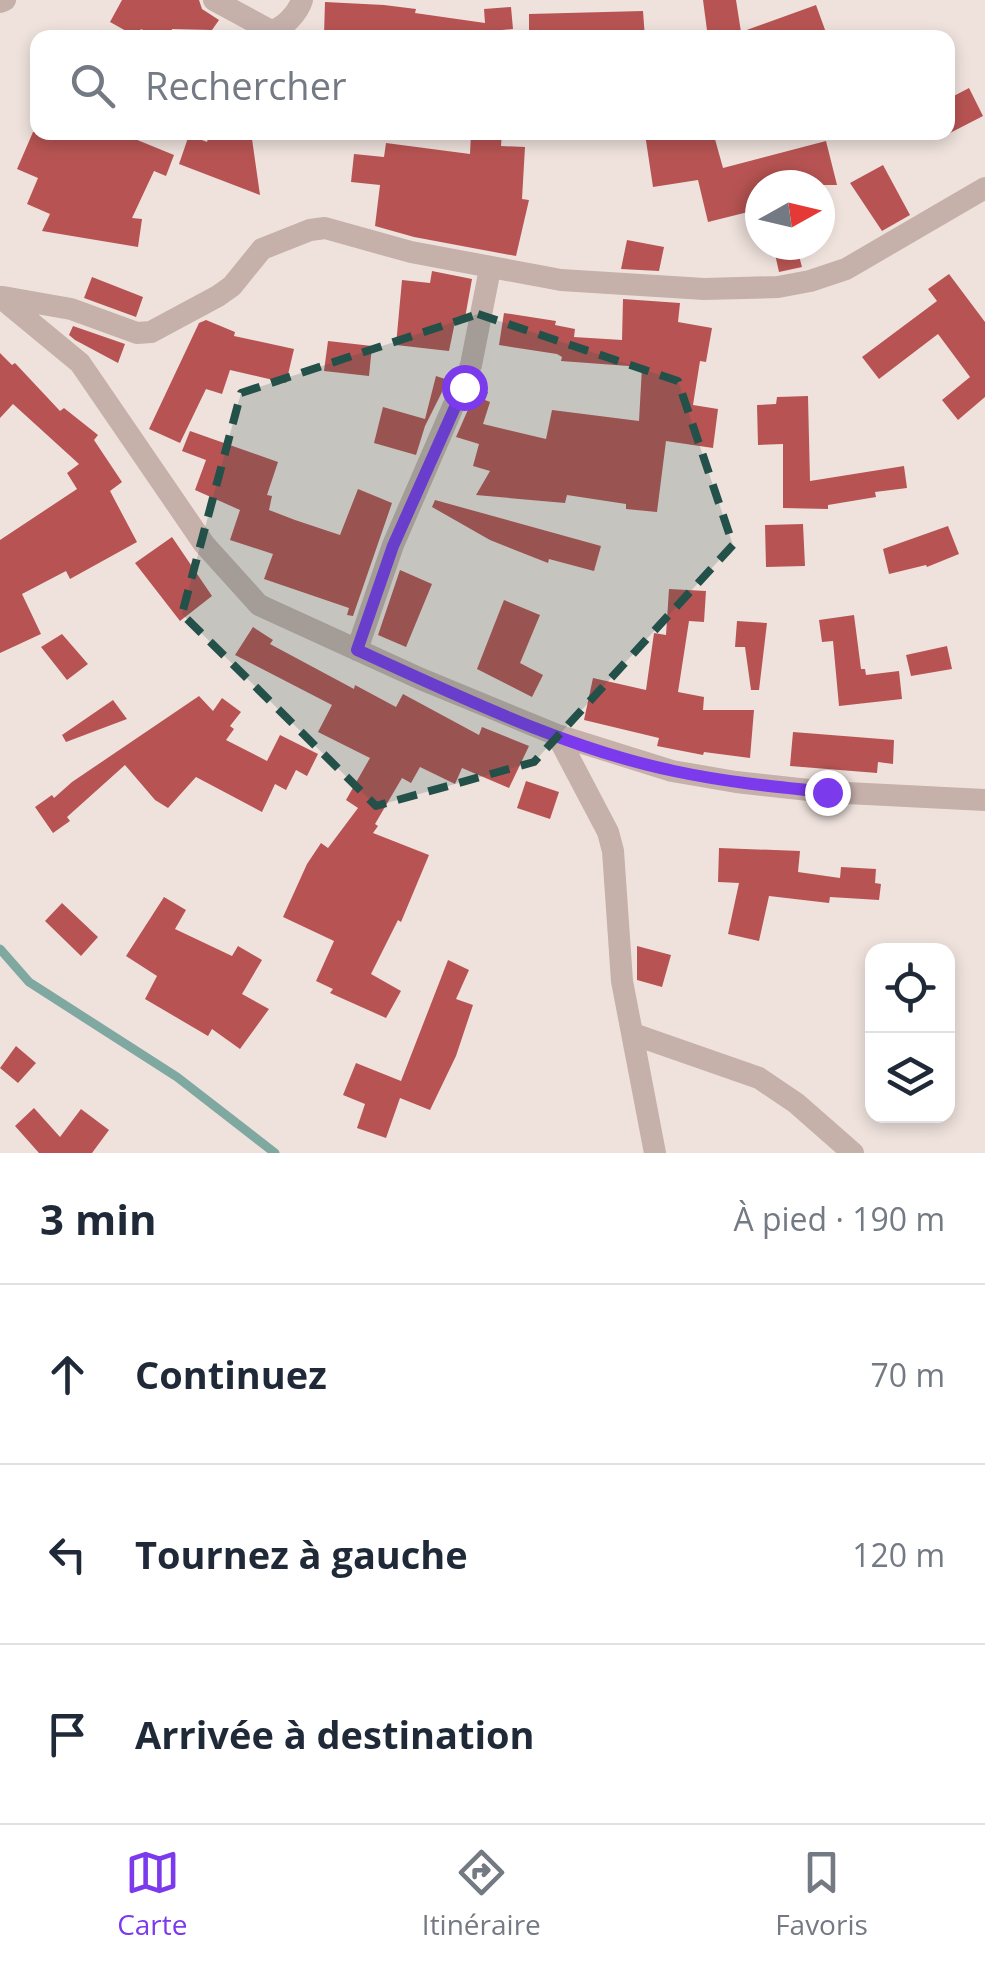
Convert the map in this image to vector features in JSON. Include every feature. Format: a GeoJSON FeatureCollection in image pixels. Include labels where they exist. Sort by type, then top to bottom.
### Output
{"type":"FeatureCollection","features":[{"type":"Feature","properties":{"kind":"street"},"geometry":{"type":"LineString","coordinates":[[214,0],[269,30]]}},
{"type":"Feature","properties":{"kind":"street"},"geometry":{"type":"LineString","coordinates":[[278,30],[302,0]]}},
{"type":"Feature","properties":{"kind":"street"},"geometry":{"type":"LineString","coordinates":[[0,297],[71,309],[137,334],[151,332],[232,286],[262,249],[325,228],[398,249],[561,280],[704,289],[778,287],[846,269],[985,188]]}},
{"type":"Feature","properties":{"kind":"street"},"geometry":{"type":"LineString","coordinates":[[357,650],[393,546],[471,365],[490,269]]}},
{"type":"Feature","properties":{"kind":"street"},"geometry":{"type":"LineString","coordinates":[[0,297],[80,363],[204,544],[259,605],[557,735],[672,771],[827,792],[978,797]]}},
{"type":"Feature","properties":{"kind":"street"},"geometry":{"type":"LineString","coordinates":[[557,735],[608,832],[613,851],[622,980],[655,1153]]}},
{"type":"Feature","properties":{"kind":"street"},"geometry":{"type":"LineString","coordinates":[[633,1034],[758,1078],[796,1102],[853,1153]]}},
{"type":"Feature","properties":{"kind":"highlighted area"},"geometry":{"type":"Polygon","coordinates":[[[478,314],[678,381],[733,545],[534,762],[376,806],[182,614],[241,393],[478,314]]]}},
{"type":"Feature","properties":{"kind":"building"},"geometry":{"type":"Polygon","coordinates":[[[122,0],[199,0],[202,9],[219,20],[212,30],[124,30],[110,22],[122,0]]]}},
{"type":"Feature","properties":{"kind":"building"},"geometry":{"type":"Polygon","coordinates":[[[703,0],[736,0],[741,30],[707,30],[703,0]]]}},
{"type":"Feature","properties":{"kind":"building"},"geometry":{"type":"Polygon","coordinates":[[[325,2],[416,9],[415,13],[485,23],[484,9],[511,7],[513,29],[502,30],[324,30],[325,2]]]}},
{"type":"Feature","properties":{"kind":"building"},"geometry":{"type":"Polygon","coordinates":[[[816,5],[825,30],[747,30],[816,5]]]}},
{"type":"Feature","properties":{"kind":"building"},"geometry":{"type":"Polygon","coordinates":[[[643,11],[644,30],[529,30],[529,14],[643,11]]]}},
{"type":"Feature","properties":{"kind":"building"},"geometry":{"type":"Polygon","coordinates":[[[969,88],[983,116],[955,130],[955,95],[969,88]]]}},
{"type":"Feature","properties":{"kind":"building"},"geometry":{"type":"Polygon","coordinates":[[[30,139],[137,140],[174,155],[166,176],[154,171],[132,218],[142,219],[138,247],[42,231],[50,214],[27,204],[38,178],[17,169],[30,139]]]}},
{"type":"Feature","properties":{"kind":"building"},"geometry":{"type":"Polygon","coordinates":[[[187,140],[252,140],[260,195],[179,164],[187,140]]]}},
{"type":"Feature","properties":{"kind":"building"},"geometry":{"type":"Polygon","coordinates":[[[471,140],[501,140],[501,146],[525,147],[522,199],[529,200],[516,256],[375,226],[380,185],[351,182],[354,154],[384,157],[386,143],[470,154],[471,140]]]}},
{"type":"Feature","properties":{"kind":"building"},"geometry":{"type":"Polygon","coordinates":[[[646,140],[715,140],[723,168],[826,141],[833,170],[745,170],[745,213],[708,222],[698,180],[653,187],[646,140]]]}},
{"type":"Feature","properties":{"kind":"building"},"geometry":{"type":"Polygon","coordinates":[[[883,165],[910,215],[882,231],[850,183],[883,165]]]}},
{"type":"Feature","properties":{"kind":"building"},"geometry":{"type":"Polygon","coordinates":[[[627,240],[664,247],[659,271],[621,269],[627,240]]]}},
{"type":"Feature","properties":{"kind":"building"},"geometry":{"type":"Polygon","coordinates":[[[776,260],[800,260],[802,267],[779,272],[776,260]]]}},
{"type":"Feature","properties":{"kind":"building"},"geometry":{"type":"Polygon","coordinates":[[[432,271],[472,279],[465,318],[456,317],[449,351],[396,345],[402,280],[430,283],[432,271]]]}},
{"type":"Feature","properties":{"kind":"building"},"geometry":{"type":"Polygon","coordinates":[[[949,274],[985,322],[985,397],[958,420],[942,400],[970,377],[938,334],[879,379],[862,357],[937,301],[928,289],[949,274]]]}},
{"type":"Feature","properties":{"kind":"building"},"geometry":{"type":"Polygon","coordinates":[[[92,277],[143,297],[136,317],[84,298],[92,277]]]}},
{"type":"Feature","properties":{"kind":"building"},"geometry":{"type":"Polygon","coordinates":[[[623,299],[680,303],[678,322],[712,328],[706,362],[700,361],[693,405],[718,409],[713,448],[666,441],[657,512],[567,495],[565,503],[476,495],[490,471],[473,466],[479,444],[456,437],[477,389],[488,392],[485,400],[490,402],[483,424],[546,439],[552,410],[639,421],[642,367],[561,361],[557,354],[499,345],[504,313],[556,321],[555,325],[575,329],[574,337],[622,340],[623,299]]]}},
{"type":"Feature","properties":{"kind":"building"},"geometry":{"type":"Polygon","coordinates":[[[206,320],[235,332],[234,336],[294,349],[286,383],[230,370],[222,394],[206,389],[180,443],[149,429],[199,323],[206,320]]]}},
{"type":"Feature","properties":{"kind":"building"},"geometry":{"type":"Polygon","coordinates":[[[73,326],[125,344],[118,363],[75,340],[69,335],[73,326]]]}},
{"type":"Feature","properties":{"kind":"building"},"geometry":{"type":"Polygon","coordinates":[[[328,341],[372,346],[369,376],[324,371],[328,341]]]}},
{"type":"Feature","properties":{"kind":"building"},"geometry":{"type":"Polygon","coordinates":[[[0,353],[12,365],[15,363],[60,411],[64,408],[98,435],[94,440],[122,482],[110,491],[137,542],[70,579],[66,571],[22,594],[41,634],[0,653],[0,540],[77,489],[67,473],[79,464],[13,404],[0,418],[0,353]]]}},
{"type":"Feature","properties":{"kind":"building"},"geometry":{"type":"Polygon","coordinates":[[[436,376],[448,380],[425,426],[416,455],[374,443],[383,407],[425,419],[436,376]]]}},
{"type":"Feature","properties":{"kind":"building"},"geometry":{"type":"Polygon","coordinates":[[[808,396],[810,481],[904,466],[907,488],[875,492],[876,497],[828,505],[828,509],[783,508],[783,444],[758,445],[757,405],[776,404],[777,397],[808,396]]]}},
{"type":"Feature","properties":{"kind":"building"},"geometry":{"type":"Polygon","coordinates":[[[190,431],[278,462],[267,495],[272,496],[269,510],[295,520],[340,535],[358,489],[392,503],[353,616],[347,615],[349,608],[264,579],[273,554],[230,540],[240,510],[195,490],[206,460],[182,451],[190,431]]]}},
{"type":"Feature","properties":{"kind":"building"},"geometry":{"type":"Polygon","coordinates":[[[435,500],[601,546],[594,571],[549,559],[548,563],[490,540],[432,507],[435,500]]]}},
{"type":"Feature","properties":{"kind":"building"},"geometry":{"type":"Polygon","coordinates":[[[803,524],[805,566],[766,567],[765,525],[803,524]]]}},
{"type":"Feature","properties":{"kind":"building"},"geometry":{"type":"Polygon","coordinates":[[[948,526],[959,554],[927,567],[889,574],[883,549],[948,526]]]}},
{"type":"Feature","properties":{"kind":"building"},"geometry":{"type":"Polygon","coordinates":[[[172,537],[212,596],[180,621],[135,563],[172,537]]]}},
{"type":"Feature","properties":{"kind":"building"},"geometry":{"type":"Polygon","coordinates":[[[400,570],[432,584],[406,647],[378,635],[400,570]]]}},
{"type":"Feature","properties":{"kind":"building"},"geometry":{"type":"Polygon","coordinates":[[[669,589],[706,591],[704,622],[689,621],[678,692],[704,697],[703,710],[754,710],[750,758],[704,752],[703,755],[657,746],[659,738],[584,720],[593,678],[646,690],[654,633],[666,635],[669,589]]]}},
{"type":"Feature","properties":{"kind":"building"},"geometry":{"type":"Polygon","coordinates":[[[504,600],[540,615],[520,663],[543,675],[532,697],[477,669],[504,600]]]}},
{"type":"Feature","properties":{"kind":"building"},"geometry":{"type":"Polygon","coordinates":[[[854,615],[861,669],[865,669],[866,675],[899,671],[902,699],[839,706],[833,641],[822,642],[819,620],[854,615]]]}},
{"type":"Feature","properties":{"kind":"building"},"geometry":{"type":"Polygon","coordinates":[[[737,621],[767,623],[759,690],[751,690],[745,647],[735,647],[737,621]]]}},
{"type":"Feature","properties":{"kind":"building"},"geometry":{"type":"Polygon","coordinates":[[[253,627],[273,640],[270,644],[354,689],[355,685],[396,707],[403,694],[479,735],[482,727],[529,746],[509,788],[462,768],[455,784],[420,767],[411,783],[402,778],[375,824],[378,826],[373,833],[429,855],[401,922],[398,920],[371,974],[401,991],[386,1018],[330,993],[333,989],[316,981],[334,941],[283,917],[321,843],[328,848],[358,808],[346,800],[370,758],[318,732],[332,705],[235,655],[253,627]]]}},
{"type":"Feature","properties":{"kind":"building"},"geometry":{"type":"Polygon","coordinates":[[[62,634],[88,664],[67,680],[41,647],[62,634]]]}},
{"type":"Feature","properties":{"kind":"building"},"geometry":{"type":"Polygon","coordinates":[[[947,646],[952,669],[911,676],[906,655],[947,646]]]}},
{"type":"Feature","properties":{"kind":"building"},"geometry":{"type":"Polygon","coordinates":[[[199,696],[213,711],[222,698],[241,712],[230,726],[234,729],[226,740],[267,761],[280,735],[318,754],[307,776],[296,770],[286,790],[275,784],[262,812],[196,777],[168,808],[155,800],[125,765],[53,833],[35,807],[52,795],[54,798],[199,696]]]}},
{"type":"Feature","properties":{"kind":"building"},"geometry":{"type":"Polygon","coordinates":[[[113,700],[127,719],[66,742],[62,735],[113,700]]]}},
{"type":"Feature","properties":{"kind":"building"},"geometry":{"type":"Polygon","coordinates":[[[793,732],[894,740],[893,764],[878,762],[877,773],[790,766],[793,732]]]}},
{"type":"Feature","properties":{"kind":"building"},"geometry":{"type":"Polygon","coordinates":[[[526,781],[559,792],[550,819],[517,808],[526,781]]]}},
{"type":"Feature","properties":{"kind":"building"},"geometry":{"type":"Polygon","coordinates":[[[719,848],[800,851],[798,872],[840,878],[841,867],[876,869],[875,883],[881,884],[879,900],[830,897],[829,903],[769,896],[759,941],[728,934],[739,883],[718,882],[719,848]]]}},
{"type":"Feature","properties":{"kind":"building"},"geometry":{"type":"Polygon","coordinates":[[[164,897],[186,910],[175,929],[232,956],[238,946],[262,960],[242,994],[269,1009],[240,1049],[212,1029],[208,1036],[145,999],[157,976],[126,956],[164,897]]]}},
{"type":"Feature","properties":{"kind":"building"},"geometry":{"type":"Polygon","coordinates":[[[62,903],[98,937],[81,956],[45,921],[62,903]]]}},
{"type":"Feature","properties":{"kind":"building"},"geometry":{"type":"Polygon","coordinates":[[[637,946],[671,955],[662,987],[637,980],[637,946]]]}},
{"type":"Feature","properties":{"kind":"building"},"geometry":{"type":"Polygon","coordinates":[[[448,960],[469,970],[456,999],[473,1005],[456,1056],[430,1110],[400,1098],[386,1138],[357,1128],[365,1104],[343,1095],[356,1063],[401,1081],[448,960]]]}},
{"type":"Feature","properties":{"kind":"building"},"geometry":{"type":"Polygon","coordinates":[[[16,1046],[36,1063],[18,1083],[0,1068],[16,1046]]]}},
{"type":"Feature","properties":{"kind":"building"},"geometry":{"type":"Polygon","coordinates":[[[34,1108],[60,1137],[81,1109],[109,1130],[92,1153],[39,1153],[15,1126],[34,1108]]]}},
{"type":"Feature","properties":{"kind":"waterway"},"geometry":{"type":"LineString","coordinates":[[0,949],[29,982],[177,1077],[275,1153]]}},
{"type":"Feature","properties":{"kind":"route"},"geometry":{"type":"LineString","coordinates":[[464,387],[393,546],[357,650],[604,752],[672,771],[827,792]]}}]}
